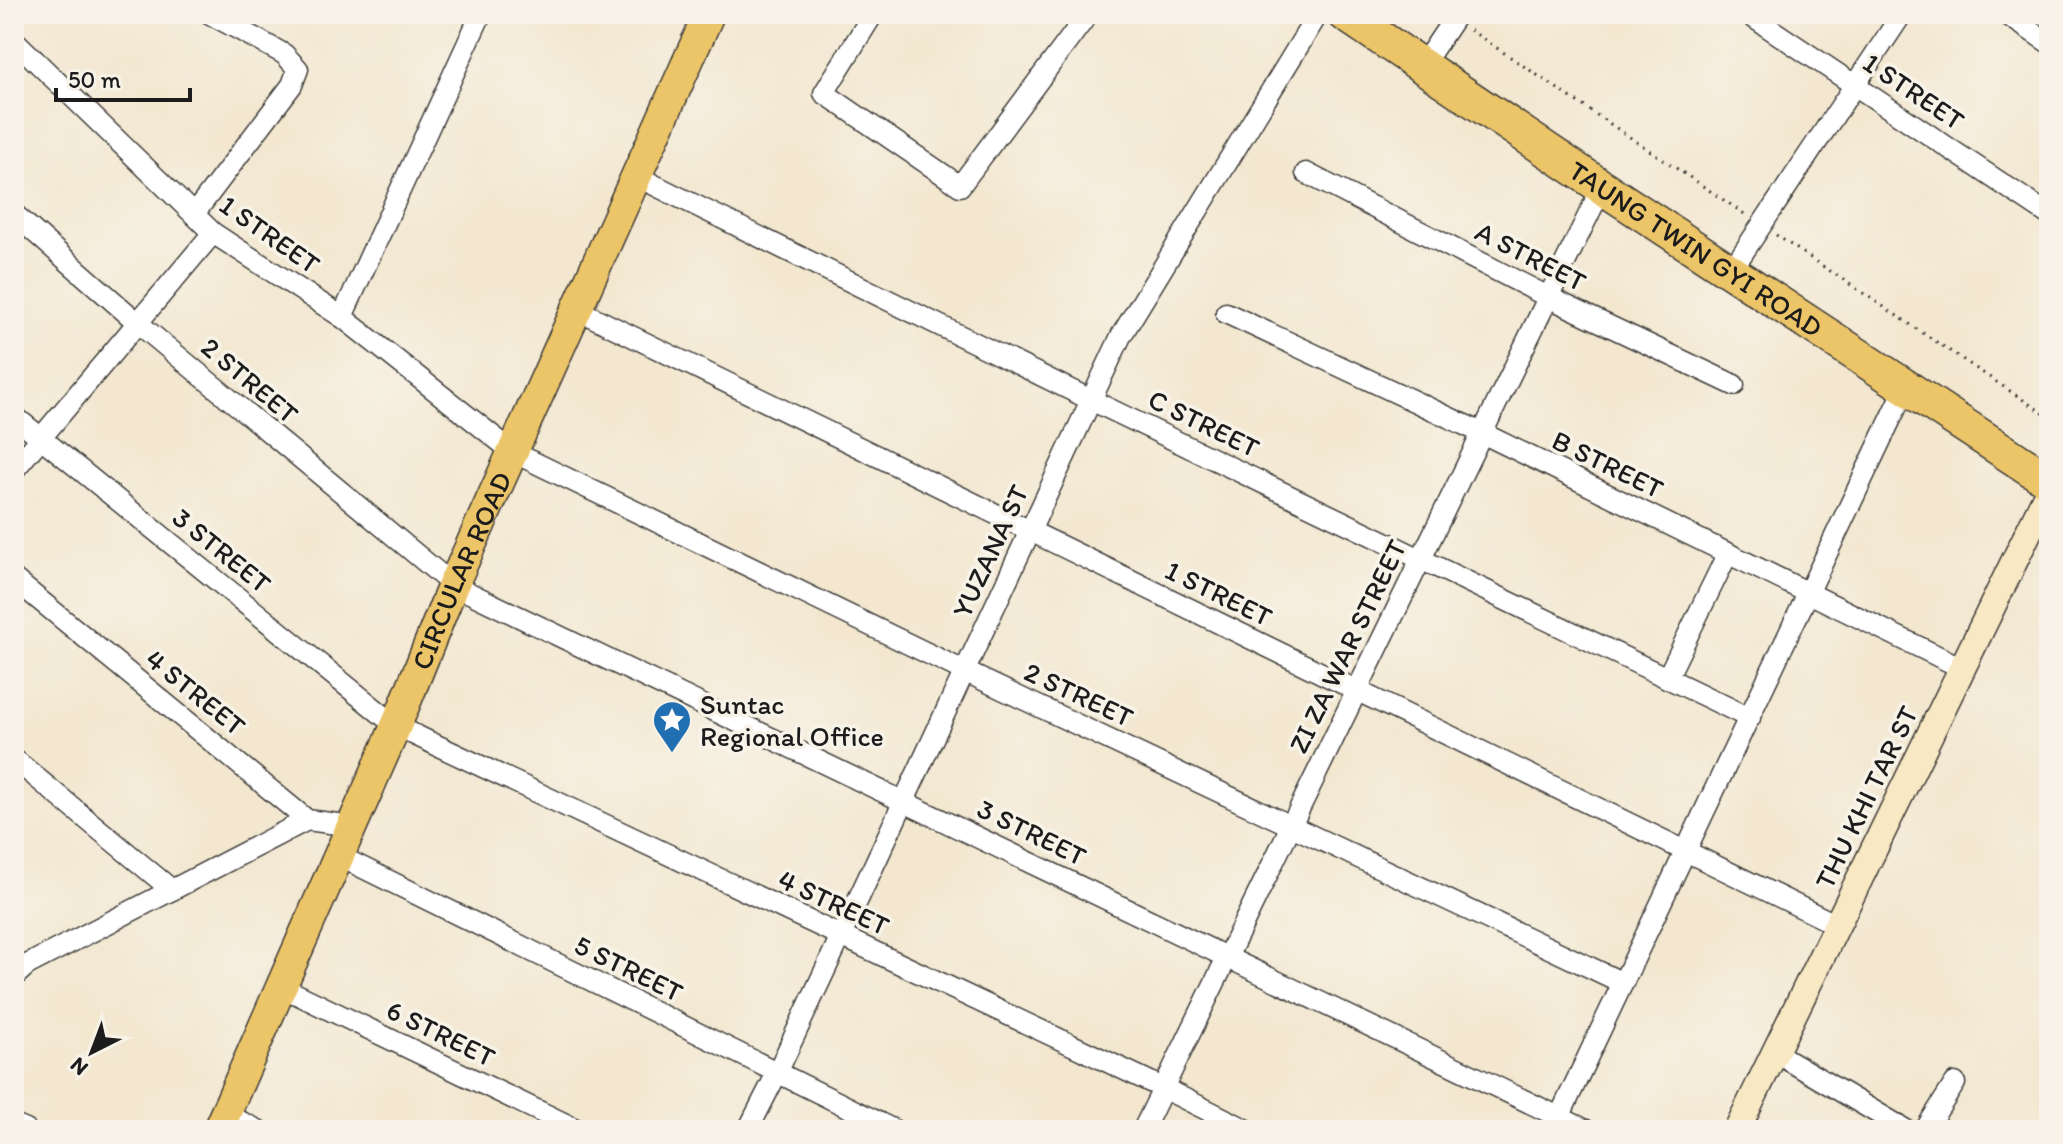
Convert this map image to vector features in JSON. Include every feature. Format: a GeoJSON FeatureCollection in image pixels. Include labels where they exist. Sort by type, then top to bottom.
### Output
{"type":"FeatureCollection","features":[{"type":"Feature","properties":{"kind":"highway","name":"TAUNG TWIN GYI ROAD"},"geometry":{"type":"LineString","coordinates":[[1345,14],[2049,481]]}},
{"type":"Feature","properties":{"kind":"main road","name":"CIRCULAR ROAD"},"geometry":{"type":"LineString","coordinates":[[221,1122],[353,826],[453,585],[709,14]]}},
{"type":"Feature","properties":{"kind":"street"},"geometry":{"type":"LineString","coordinates":[[194,214],[292,85],[298,69],[284,54],[210,14]]}},
{"type":"Feature","properties":{"kind":"street"},"geometry":{"type":"LineString","coordinates":[[342,317],[481,14]]}},
{"type":"Feature","properties":{"kind":"street"},"geometry":{"type":"LineString","coordinates":[[873,14],[824,93],[960,186],[1088,14]]}},
{"type":"Feature","properties":{"kind":"street","name":"YUZANA ST"},"geometry":{"type":"LineString","coordinates":[[748,1130],[1121,336],[1318,14]]}},
{"type":"Feature","properties":{"kind":"street"},"geometry":{"type":"LineString","coordinates":[[1422,66],[1457,14]]}},
{"type":"Feature","properties":{"kind":"street","name":"1 STREET"},"geometry":{"type":"LineString","coordinates":[[1748,14],[2049,215]]}},
{"type":"Feature","properties":{"kind":"street"},"geometry":{"type":"LineString","coordinates":[[1731,271],[1902,14]]}},
{"type":"Feature","properties":{"kind":"street"},"geometry":{"type":"LineString","coordinates":[[2006,14],[2049,43]]}},
{"type":"Feature","properties":{"kind":"street","name":"1 STREET"},"geometry":{"type":"LineString","coordinates":[[14,40],[213,233],[342,317],[513,452]]}},
{"type":"Feature","properties":{"kind":"street","name":"A STREET"},"geometry":{"type":"LineString","coordinates":[[1306,173],[1548,297],[1734,385]]}},
{"type":"Feature","properties":{"kind":"street","name":"C STREET"},"geometry":{"type":"LineString","coordinates":[[636,176],[1750,718]]}},
{"type":"Feature","properties":{"kind":"street","name":"ZI ZA WAR STREET"},"geometry":{"type":"LineString","coordinates":[[1143,1130],[1602,187]]}},
{"type":"Feature","properties":{"kind":"street","name":"2 STREET"},"geometry":{"type":"LineString","coordinates":[[14,214],[138,323],[453,585]]}},
{"type":"Feature","properties":{"kind":"street"},"geometry":{"type":"LineString","coordinates":[[14,470],[213,233]]}},
{"type":"Feature","properties":{"kind":"street","name":"1 STREET"},"geometry":{"type":"LineString","coordinates":[[576,309],[1839,926]]}},
{"type":"Feature","properties":{"kind":"street","name":"B STREET"},"geometry":{"type":"LineString","coordinates":[[1226,313],[1482,433],[1964,669]]}},
{"type":"Feature","properties":{"kind":"street"},"geometry":{"type":"LineString","coordinates":[[1556,1124],[1906,387]]}},
{"type":"Feature","properties":{"kind":"street","name":"3 STREET"},"geometry":{"type":"LineString","coordinates":[[14,416],[396,726]]}},
{"type":"Feature","properties":{"kind":"street","name":"2 STREET"},"geometry":{"type":"LineString","coordinates":[[513,452],[964,671],[1623,983]]}},
{"type":"Feature","properties":{"kind":"street","name":"THU KHI TAR ST"},"geometry":{"type":"LineString","coordinates":[[1737,1130],[2049,490]]}},
{"type":"Feature","properties":{"kind":"street"},"geometry":{"type":"LineString","coordinates":[[1667,678],[1728,553]]}},
{"type":"Feature","properties":{"kind":"street","name":"4 STREET"},"geometry":{"type":"LineString","coordinates":[[14,579],[307,820]]}},
{"type":"Feature","properties":{"kind":"street","name":"3 STREET"},"geometry":{"type":"LineString","coordinates":[[453,585],[1227,957],[1556,1124],[1586,1130]]}},
{"type":"Feature","properties":{"kind":"street","name":"4 STREET"},"geometry":{"type":"LineString","coordinates":[[396,726],[1247,1130]]}},
{"type":"Feature","properties":{"kind":"street"},"geometry":{"type":"LineString","coordinates":[[14,759],[172,890]]}},
{"type":"Feature","properties":{"kind":"street"},"geometry":{"type":"LineString","coordinates":[[18,965],[307,820],[353,826]]}},
{"type":"Feature","properties":{"kind":"street","name":"5 STREET"},"geometry":{"type":"LineString","coordinates":[[339,856],[894,1130]]}},
{"type":"Feature","properties":{"kind":"street","name":"6 STREET"},"geometry":{"type":"LineString","coordinates":[[280,986],[578,1130]]}},
{"type":"Feature","properties":{"kind":"street"},"geometry":{"type":"LineString","coordinates":[[1776,1053],[1906,1130]]}},
{"type":"Feature","properties":{"kind":"street"},"geometry":{"type":"LineString","coordinates":[[1925,1130],[1955,1083]]}},
{"type":"Feature","properties":{"kind":"street"},"geometry":{"type":"LineString","coordinates":[[221,1122],[258,1130]]}},
{"type":"Feature","properties":{"kind":"street"},"geometry":{"type":"LineString","coordinates":[[14,1125],[26,1130]]}},
{"type":"Feature","properties":{"kind":"place","name":"Suntac Regional Office"},"geometry":{"type":"Point","coordinates":[672,754]}}]}
